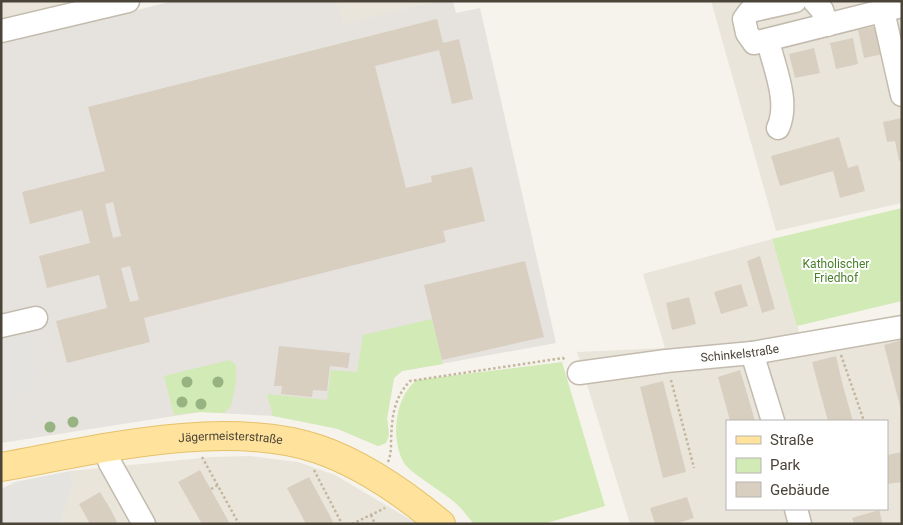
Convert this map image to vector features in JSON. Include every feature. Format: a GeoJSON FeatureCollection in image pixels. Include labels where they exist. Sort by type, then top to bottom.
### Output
{"type":"FeatureCollection","features":[{"type":"Feature","properties":{"kind":"main road","name":"Jägermeisterstraße"},"geometry":{"type":"LineString","coordinates":[[1,467],[105,449],[210,437],[245,437],[296,443],[318,450],[378,479],[441,524]]}},
{"type":"Feature","properties":{"kind":"street"},"geometry":{"type":"LineString","coordinates":[[1,31],[128,1]]}},
{"type":"Feature","properties":{"kind":"street"},"geometry":{"type":"LineString","coordinates":[[795,1],[750,11],[744,19],[747,33],[754,43],[768,41],[892,8],[902,95]]}},
{"type":"Feature","properties":{"kind":"street"},"geometry":{"type":"LineString","coordinates":[[814,1],[822,10],[828,25]]}},
{"type":"Feature","properties":{"kind":"street"},"geometry":{"type":"LineString","coordinates":[[768,41],[781,96],[782,120],[778,128]]}},
{"type":"Feature","properties":{"kind":"street"},"geometry":{"type":"LineString","coordinates":[[1,326],[36,318]]}},
{"type":"Feature","properties":{"kind":"street","name":"Schinkelstraße"},"geometry":{"type":"LineString","coordinates":[[579,373],[666,361],[752,353],[836,340],[902,327]]}},
{"type":"Feature","properties":{"kind":"street"},"geometry":{"type":"LineString","coordinates":[[752,353],[773,420]]}},
{"type":"Feature","properties":{"kind":"street"},"geometry":{"type":"LineString","coordinates":[[105,449],[109,461],[144,524]]}},
{"type":"Feature","properties":{"kind":"street"},"geometry":{"type":"LineString","coordinates":[[796,510],[800,524]]}},
{"type":"Feature","properties":{"kind":"path"},"geometry":{"type":"LineString","coordinates":[[836,340],[864,420]]}},
{"type":"Feature","properties":{"kind":"path"},"geometry":{"type":"LineString","coordinates":[[388,463],[395,403],[400,392],[410,381],[563,358],[579,373]]}},
{"type":"Feature","properties":{"kind":"path"},"geometry":{"type":"LineString","coordinates":[[666,361],[694,468]]}},
{"type":"Feature","properties":{"kind":"path"},"geometry":{"type":"LineString","coordinates":[[200,453],[237,523]]}},
{"type":"Feature","properties":{"kind":"path"},"geometry":{"type":"LineString","coordinates":[[314,469],[342,524]]}},
{"type":"Feature","properties":{"kind":"path"},"geometry":{"type":"LineString","coordinates":[[211,489],[218,485]]}},
{"type":"Feature","properties":{"kind":"path"},"geometry":{"type":"LineString","coordinates":[[319,495],[325,492]]}},
{"type":"Feature","properties":{"kind":"path"},"geometry":{"type":"LineString","coordinates":[[352,524],[387,508]]}},
{"type":"Feature","properties":{"kind":"path"},"geometry":{"type":"LineString","coordinates":[[370,515],[375,524]]}},
{"type":"Feature","properties":{"kind":"shaded area"},"geometry":{"type":"Polygon","coordinates":[[[1,1],[82,1],[1,19],[1,1]]]}},
{"type":"Feature","properties":{"kind":"shaded area"},"geometry":{"type":"Polygon","coordinates":[[[173,1],[336,1],[344,24],[437,1],[453,1],[456,13],[480,8],[556,343],[402,371],[394,378],[387,418],[389,435],[386,443],[378,446],[338,429],[308,421],[273,416],[200,412],[1,443],[1,44],[173,1]]]}},
{"type":"Feature","properties":{"kind":"shaded area"},"geometry":{"type":"Polygon","coordinates":[[[336,1],[437,1],[344,25],[336,1]]]}},
{"type":"Feature","properties":{"kind":"shaded area"},"geometry":{"type":"Polygon","coordinates":[[[711,1],[902,1],[902,203],[776,231],[711,1]]]}},
{"type":"Feature","properties":{"kind":"shaded area"},"geometry":{"type":"Polygon","coordinates":[[[772,239],[806,355],[902,337],[902,524],[630,524],[577,352],[665,348],[643,274],[772,239]]]}},
{"type":"Feature","properties":{"kind":"shaded area"},"geometry":{"type":"Polygon","coordinates":[[[25,311],[44,390],[1,400],[1,316],[25,311]]]}},
{"type":"Feature","properties":{"kind":"shaded area"},"geometry":{"type":"Polygon","coordinates":[[[251,456],[298,462],[335,475],[418,524],[58,523],[73,484],[70,471],[212,457],[251,456]]]}},
{"type":"Feature","properties":{"kind":"shaded area"},"geometry":{"type":"Polygon","coordinates":[[[70,471],[73,484],[59,524],[1,524],[1,489],[15,482],[70,471]]]}},
{"type":"Feature","properties":{"kind":"green space","name":"Katholischer Friedhof"},"geometry":{"type":"Polygon","coordinates":[[[902,208],[902,301],[797,326],[772,239],[902,208]]]}},
{"type":"Feature","properties":{"kind":"green space"},"geometry":{"type":"Polygon","coordinates":[[[432,319],[443,364],[402,371],[394,378],[387,418],[389,435],[386,443],[378,446],[338,429],[273,416],[267,394],[327,400],[331,370],[357,372],[363,335],[432,319]]]}},
{"type":"Feature","properties":{"kind":"green space"},"geometry":{"type":"Polygon","coordinates":[[[230,360],[236,365],[236,382],[231,406],[224,413],[200,412],[174,415],[164,376],[230,360]]]}},
{"type":"Feature","properties":{"kind":"green space"},"geometry":{"type":"Polygon","coordinates":[[[562,362],[605,506],[543,524],[474,524],[456,503],[404,463],[397,442],[397,418],[404,396],[417,380],[562,362]]]}},
{"type":"Feature","properties":{"kind":"building"},"geometry":{"type":"Polygon","coordinates":[[[437,19],[443,43],[459,39],[473,99],[452,104],[439,50],[375,66],[406,188],[432,182],[431,176],[472,167],[485,221],[443,231],[446,242],[144,318],[150,342],[67,363],[56,321],[107,308],[99,275],[47,288],[39,256],[90,243],[82,210],[30,224],[22,192],[105,171],[88,107],[437,19]],[[113,202],[105,204],[113,238],[121,236],[113,202]],[[130,266],[121,268],[130,302],[139,300],[130,266]]]}},
{"type":"Feature","properties":{"kind":"building"},"geometry":{"type":"Polygon","coordinates":[[[877,26],[883,54],[864,58],[858,30],[877,26]]]}},
{"type":"Feature","properties":{"kind":"building"},"geometry":{"type":"Polygon","coordinates":[[[853,38],[858,64],[836,69],[830,43],[853,38]]]}},
{"type":"Feature","properties":{"kind":"building"},"geometry":{"type":"Polygon","coordinates":[[[814,48],[820,73],[795,78],[789,54],[814,48]]]}},
{"type":"Feature","properties":{"kind":"building"},"geometry":{"type":"Polygon","coordinates":[[[902,118],[902,160],[899,161],[895,141],[887,142],[883,122],[902,118]]]}},
{"type":"Feature","properties":{"kind":"building"},"geometry":{"type":"Polygon","coordinates":[[[839,137],[848,168],[858,165],[865,191],[840,198],[833,171],[780,186],[771,156],[839,137]]]}},
{"type":"Feature","properties":{"kind":"building"},"geometry":{"type":"Polygon","coordinates":[[[760,256],[775,309],[762,313],[747,261],[760,256]]]}},
{"type":"Feature","properties":{"kind":"building"},"geometry":{"type":"Polygon","coordinates":[[[525,261],[544,337],[442,360],[424,285],[525,261]]]}},
{"type":"Feature","properties":{"kind":"building"},"geometry":{"type":"Polygon","coordinates":[[[741,284],[748,306],[721,314],[714,292],[741,284]]]}},
{"type":"Feature","properties":{"kind":"building"},"geometry":{"type":"Polygon","coordinates":[[[689,297],[696,324],[672,330],[666,303],[689,297]]]}},
{"type":"Feature","properties":{"kind":"building"},"geometry":{"type":"Polygon","coordinates":[[[902,340],[902,410],[901,410],[884,345],[902,340]]]}},
{"type":"Feature","properties":{"kind":"building"},"geometry":{"type":"Polygon","coordinates":[[[279,346],[350,353],[348,368],[330,366],[327,391],[313,390],[312,397],[281,394],[282,386],[274,386],[279,346]]]}},
{"type":"Feature","properties":{"kind":"building"},"geometry":{"type":"Polygon","coordinates":[[[836,356],[853,420],[828,420],[812,362],[836,356]]]}},
{"type":"Feature","properties":{"kind":"building"},"geometry":{"type":"Polygon","coordinates":[[[740,370],[755,420],[730,420],[718,377],[740,370]]]}},
{"type":"Feature","properties":{"kind":"building"},"geometry":{"type":"Polygon","coordinates":[[[663,381],[686,472],[663,478],[640,387],[663,381]]]}},
{"type":"Feature","properties":{"kind":"building"},"geometry":{"type":"Polygon","coordinates":[[[902,452],[902,482],[888,484],[888,455],[902,452]]]}},
{"type":"Feature","properties":{"kind":"building"},"geometry":{"type":"Polygon","coordinates":[[[200,470],[230,524],[202,524],[178,482],[200,470]]]}},
{"type":"Feature","properties":{"kind":"building"},"geometry":{"type":"Polygon","coordinates":[[[309,477],[334,524],[306,524],[287,488],[309,477]]]}},
{"type":"Feature","properties":{"kind":"building"},"geometry":{"type":"Polygon","coordinates":[[[100,492],[118,524],[90,524],[79,504],[100,492]]]}},
{"type":"Feature","properties":{"kind":"building"},"geometry":{"type":"Polygon","coordinates":[[[687,497],[694,518],[675,524],[655,524],[650,508],[687,497]]]}},
{"type":"Feature","properties":{"kind":"building"},"geometry":{"type":"Polygon","coordinates":[[[879,510],[883,524],[854,524],[852,518],[879,510]]]}}]}
